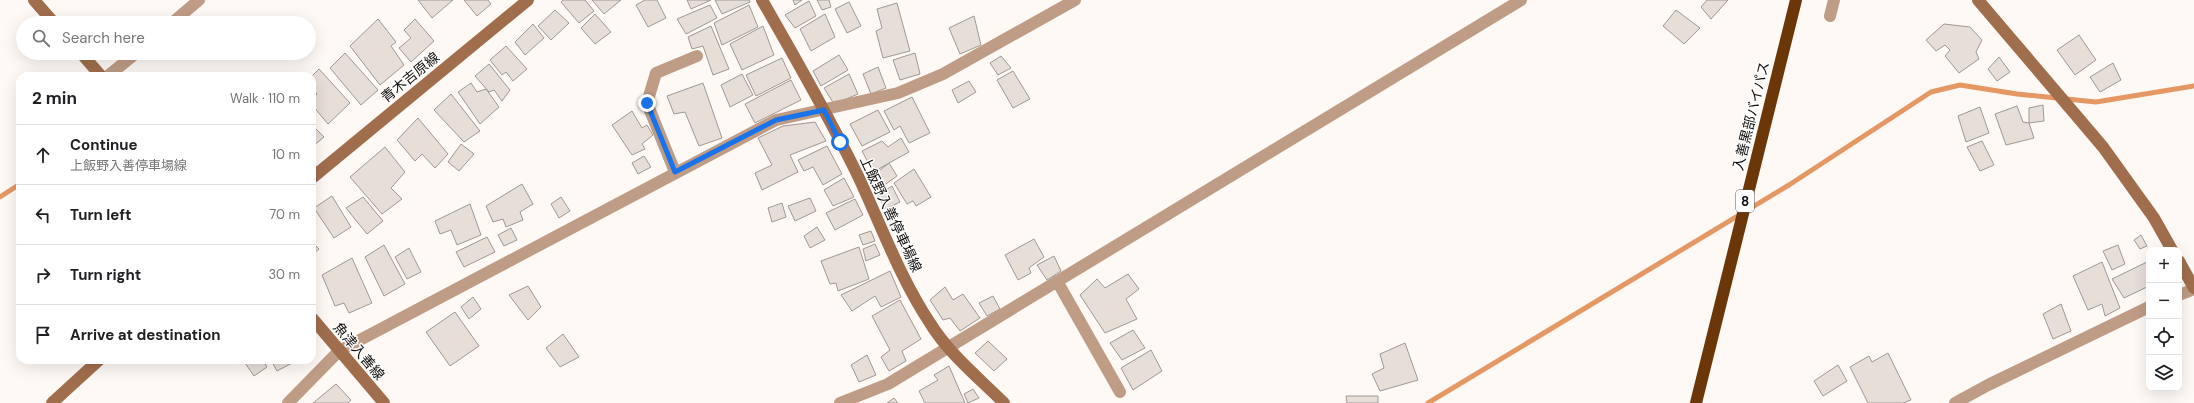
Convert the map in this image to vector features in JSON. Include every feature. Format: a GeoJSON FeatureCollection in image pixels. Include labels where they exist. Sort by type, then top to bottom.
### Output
{"type":"FeatureCollection","features":[{"type":"Feature","properties":{"kind":"highway","name":"入善黒部バイパス"},"geometry":{"type":"LineString","coordinates":[[1696,403],[1796,0]]}},
{"type":"Feature","properties":{"kind":"main road"},"geometry":{"type":"LineString","coordinates":[[34,0],[48,16]]}},
{"type":"Feature","properties":{"kind":"main road","name":"青木吉原線"},"geometry":{"type":"LineString","coordinates":[[316,175],[528,0]]}},
{"type":"Feature","properties":{"kind":"main road","name":"上飯野入善停車場線"},"geometry":{"type":"LineString","coordinates":[[762,0],[824,110],[914,296],[930,324],[948,347],[1004,403]]}},
{"type":"Feature","properties":{"kind":"main road"},"geometry":{"type":"LineString","coordinates":[[1978,0],[2103,147],[2154,218],[2170,247]]}},
{"type":"Feature","properties":{"kind":"main road"},"geometry":{"type":"LineString","coordinates":[[87,60],[98,72]]}},
{"type":"Feature","properties":{"kind":"main road"},"geometry":{"type":"LineString","coordinates":[[2182,266],[2194,288]]}},
{"type":"Feature","properties":{"kind":"main road","name":"魚津入善線"},"geometry":{"type":"LineString","coordinates":[[316,323],[384,403]]}},
{"type":"Feature","properties":{"kind":"main road"},"geometry":{"type":"LineString","coordinates":[[52,403],[95,364]]}},
{"type":"Feature","properties":{"kind":"street"},"geometry":{"type":"LineString","coordinates":[[181,16],[200,0]]}},
{"type":"Feature","properties":{"kind":"street"},"geometry":{"type":"LineString","coordinates":[[288,403],[339,351],[675,172],[776,120],[898,93],[943,74],[1075,0]]}},
{"type":"Feature","properties":{"kind":"street"},"geometry":{"type":"LineString","coordinates":[[840,403],[888,384],[1521,0]]}},
{"type":"Feature","properties":{"kind":"street"},"geometry":{"type":"LineString","coordinates":[[1830,16],[1834,0]]}},
{"type":"Feature","properties":{"kind":"street"},"geometry":{"type":"LineString","coordinates":[[675,172],[647,103],[656,73],[698,56]]}},
{"type":"Feature","properties":{"kind":"street"},"geometry":{"type":"LineString","coordinates":[[113,72],[127,60]]}},
{"type":"Feature","properties":{"kind":"street"},"geometry":{"type":"LineString","coordinates":[[1057,281],[1120,392]]}},
{"type":"Feature","properties":{"kind":"street"},"geometry":{"type":"LineString","coordinates":[[2182,294],[2194,288]]}},
{"type":"Feature","properties":{"kind":"street"},"geometry":{"type":"LineString","coordinates":[[1955,403],[1995,381],[2146,308]]}},
{"type":"Feature","properties":{"kind":"building"},"geometry":{"type":"Polygon","coordinates":[[[418,0],[453,0],[432,18],[418,0]]]}},
{"type":"Feature","properties":{"kind":"building"},"geometry":{"type":"Polygon","coordinates":[[[464,0],[488,0],[491,4],[477,16],[464,0]]]}},
{"type":"Feature","properties":{"kind":"building"},"geometry":{"type":"Polygon","coordinates":[[[563,0],[585,0],[594,11],[579,23],[561,2],[563,0]]]}},
{"type":"Feature","properties":{"kind":"building"},"geometry":{"type":"Polygon","coordinates":[[[592,0],[621,0],[604,14],[592,0]]]}},
{"type":"Feature","properties":{"kind":"building"},"geometry":{"type":"Polygon","coordinates":[[[645,0],[657,0],[666,18],[648,27],[636,5],[645,0]]]}},
{"type":"Feature","properties":{"kind":"building"},"geometry":{"type":"Polygon","coordinates":[[[687,0],[711,0],[691,9],[687,0]]]}},
{"type":"Feature","properties":{"kind":"building"},"geometry":{"type":"Polygon","coordinates":[[[715,0],[749,0],[750,2],[722,14],[715,0]]]}},
{"type":"Feature","properties":{"kind":"building"},"geometry":{"type":"Polygon","coordinates":[[[793,0],[802,0],[795,5],[793,0]]]}},
{"type":"Feature","properties":{"kind":"building"},"geometry":{"type":"Polygon","coordinates":[[[817,0],[829,0],[831,7],[822,10],[817,0]]]}},
{"type":"Feature","properties":{"kind":"building"},"geometry":{"type":"Polygon","coordinates":[[[1707,0],[1728,0],[1711,19],[1701,7],[1707,0]]]}},
{"type":"Feature","properties":{"kind":"building"},"geometry":{"type":"Polygon","coordinates":[[[809,1],[816,16],[795,28],[785,15],[809,1]]]}},
{"type":"Feature","properties":{"kind":"building"},"geometry":{"type":"Polygon","coordinates":[[[849,2],[861,26],[847,33],[835,9],[849,2]]]}},
{"type":"Feature","properties":{"kind":"building"},"geometry":{"type":"Polygon","coordinates":[[[897,3],[910,51],[883,58],[876,31],[882,28],[877,9],[897,3]]]}},
{"type":"Feature","properties":{"kind":"building"},"geometry":{"type":"Polygon","coordinates":[[[710,5],[717,18],[686,34],[677,19],[710,5]]]}},
{"type":"Feature","properties":{"kind":"building"},"geometry":{"type":"Polygon","coordinates":[[[749,5],[758,27],[722,45],[714,23],[749,5]]]}},
{"type":"Feature","properties":{"kind":"building"},"geometry":{"type":"Polygon","coordinates":[[[555,10],[569,23],[551,40],[538,26],[555,10]]]}},
{"type":"Feature","properties":{"kind":"building"},"geometry":{"type":"Polygon","coordinates":[[[1676,10],[1700,28],[1684,44],[1663,26],[1676,10]]]}},
{"type":"Feature","properties":{"kind":"building"},"geometry":{"type":"Polygon","coordinates":[[[595,14],[611,32],[595,44],[581,28],[595,14]]]}},
{"type":"Feature","properties":{"kind":"building"},"geometry":{"type":"Polygon","coordinates":[[[825,14],[835,37],[811,51],[800,29],[825,14]]]}},
{"type":"Feature","properties":{"kind":"building"},"geometry":{"type":"Polygon","coordinates":[[[974,16],[981,45],[960,54],[949,28],[974,16]]]}},
{"type":"Feature","properties":{"kind":"building"},"geometry":{"type":"Polygon","coordinates":[[[378,19],[396,42],[391,46],[404,65],[380,85],[350,46],[378,19]]]}},
{"type":"Feature","properties":{"kind":"building"},"geometry":{"type":"Polygon","coordinates":[[[415,19],[434,41],[411,62],[399,48],[411,38],[404,30],[415,19]]]}},
{"type":"Feature","properties":{"kind":"building"},"geometry":{"type":"Polygon","coordinates":[[[533,24],[544,38],[525,55],[515,42],[533,24]]]}},
{"type":"Feature","properties":{"kind":"building"},"geometry":{"type":"Polygon","coordinates":[[[1944,24],[1970,27],[1982,40],[1976,52],[1979,59],[1959,73],[1945,56],[1950,50],[1945,45],[1936,51],[1926,40],[1944,24]]]}},
{"type":"Feature","properties":{"kind":"building"},"geometry":{"type":"Polygon","coordinates":[[[711,26],[729,69],[713,75],[703,46],[692,49],[688,37],[711,26]]]}},
{"type":"Feature","properties":{"kind":"building"},"geometry":{"type":"Polygon","coordinates":[[[763,26],[774,55],[742,70],[730,44],[763,26]]]}},
{"type":"Feature","properties":{"kind":"building"},"geometry":{"type":"Polygon","coordinates":[[[2079,35],[2096,60],[2075,75],[2057,50],[2079,35]]]}},
{"type":"Feature","properties":{"kind":"building"},"geometry":{"type":"Polygon","coordinates":[[[506,46],[527,69],[513,81],[506,72],[502,75],[490,60],[506,46]]]}},
{"type":"Feature","properties":{"kind":"building"},"geometry":{"type":"Polygon","coordinates":[[[345,53],[378,90],[361,105],[330,68],[345,53]]]}},
{"type":"Feature","properties":{"kind":"building"},"geometry":{"type":"Polygon","coordinates":[[[915,53],[920,74],[900,80],[893,60],[915,53]]]}},
{"type":"Feature","properties":{"kind":"building"},"geometry":{"type":"Polygon","coordinates":[[[839,55],[848,70],[821,86],[813,71],[839,55]]]}},
{"type":"Feature","properties":{"kind":"building"},"geometry":{"type":"Polygon","coordinates":[[[1001,56],[1011,68],[998,75],[990,63],[1001,56]]]}},
{"type":"Feature","properties":{"kind":"building"},"geometry":{"type":"Polygon","coordinates":[[[1999,57],[2010,72],[1997,81],[1988,69],[1999,57]]]}},
{"type":"Feature","properties":{"kind":"building"},"geometry":{"type":"Polygon","coordinates":[[[782,58],[791,78],[756,96],[746,75],[782,58]]]}},
{"type":"Feature","properties":{"kind":"building"},"geometry":{"type":"Polygon","coordinates":[[[2113,63],[2121,80],[2100,92],[2090,77],[2113,63]]]}},
{"type":"Feature","properties":{"kind":"building"},"geometry":{"type":"Polygon","coordinates":[[[489,64],[510,90],[502,101],[494,90],[489,92],[475,76],[489,64]]]}},
{"type":"Feature","properties":{"kind":"building"},"geometry":{"type":"Polygon","coordinates":[[[878,67],[886,88],[871,94],[863,74],[878,67]]]}},
{"type":"Feature","properties":{"kind":"building"},"geometry":{"type":"Polygon","coordinates":[[[319,69],[350,103],[328,124],[316,110],[316,72],[319,69]]]}},
{"type":"Feature","properties":{"kind":"building"},"geometry":{"type":"Polygon","coordinates":[[[1013,71],[1030,99],[1013,108],[997,80],[1013,71]]]}},
{"type":"Feature","properties":{"kind":"building"},"geometry":{"type":"Polygon","coordinates":[[[742,74],[753,95],[730,107],[721,85],[742,74]]]}},
{"type":"Feature","properties":{"kind":"building"},"geometry":{"type":"Polygon","coordinates":[[[849,74],[858,94],[834,104],[824,88],[849,74]]]}},
{"type":"Feature","properties":{"kind":"building"},"geometry":{"type":"Polygon","coordinates":[[[791,80],[801,100],[755,123],[745,104],[791,80]]]}},
{"type":"Feature","properties":{"kind":"building"},"geometry":{"type":"Polygon","coordinates":[[[969,81],[976,92],[958,103],[952,90],[969,81]]]}},
{"type":"Feature","properties":{"kind":"building"},"geometry":{"type":"Polygon","coordinates":[[[471,83],[477,92],[486,89],[499,107],[480,124],[458,92],[471,83]]]}},
{"type":"Feature","properties":{"kind":"building"},"geometry":{"type":"Polygon","coordinates":[[[703,83],[722,138],[699,146],[685,112],[674,114],[667,96],[703,83]]]}},
{"type":"Feature","properties":{"kind":"building"},"geometry":{"type":"Polygon","coordinates":[[[451,94],[480,131],[464,142],[434,110],[451,94]]]}},
{"type":"Feature","properties":{"kind":"building"},"geometry":{"type":"Polygon","coordinates":[[[912,97],[930,133],[909,143],[900,126],[894,130],[884,111],[912,97]]]}},
{"type":"Feature","properties":{"kind":"building"},"geometry":{"type":"Polygon","coordinates":[[[2043,105],[2044,121],[2029,123],[2029,108],[2043,105]]]}},
{"type":"Feature","properties":{"kind":"building"},"geometry":{"type":"Polygon","coordinates":[[[2017,106],[2023,122],[2029,123],[2034,138],[2006,145],[1995,114],[2017,106]]]}},
{"type":"Feature","properties":{"kind":"building"},"geometry":{"type":"Polygon","coordinates":[[[1980,107],[1989,133],[1966,142],[1958,116],[1980,107]]]}},
{"type":"Feature","properties":{"kind":"building"},"geometry":{"type":"Polygon","coordinates":[[[878,110],[890,132],[862,146],[850,124],[878,110]]]}},
{"type":"Feature","properties":{"kind":"building"},"geometry":{"type":"Polygon","coordinates":[[[632,111],[642,128],[647,125],[653,135],[642,144],[645,149],[632,155],[612,125],[632,111]]]}},
{"type":"Feature","properties":{"kind":"building"},"geometry":{"type":"Polygon","coordinates":[[[418,118],[448,154],[435,168],[422,154],[415,161],[397,140],[418,118]]]}},
{"type":"Feature","properties":{"kind":"building"},"geometry":{"type":"Polygon","coordinates":[[[815,122],[826,141],[790,155],[798,172],[762,190],[755,173],[772,165],[758,138],[783,126],[815,122]]]}},
{"type":"Feature","properties":{"kind":"building"},"geometry":{"type":"Polygon","coordinates":[[[316,129],[324,137],[316,144],[316,129]]]}},
{"type":"Feature","properties":{"kind":"building"},"geometry":{"type":"Polygon","coordinates":[[[901,138],[909,152],[873,172],[862,151],[882,141],[888,147],[901,138]]]}},
{"type":"Feature","properties":{"kind":"building"},"geometry":{"type":"Polygon","coordinates":[[[1982,141],[1994,165],[1980,171],[1967,147],[1982,141]]]}},
{"type":"Feature","properties":{"kind":"building"},"geometry":{"type":"Polygon","coordinates":[[[461,144],[474,154],[459,171],[448,162],[461,144]]]}},
{"type":"Feature","properties":{"kind":"building"},"geometry":{"type":"Polygon","coordinates":[[[827,146],[842,174],[823,185],[813,167],[804,171],[798,160],[827,146]]]}},
{"type":"Feature","properties":{"kind":"building"},"geometry":{"type":"Polygon","coordinates":[[[385,147],[405,172],[391,188],[402,199],[382,214],[350,177],[385,147]]]}},
{"type":"Feature","properties":{"kind":"building"},"geometry":{"type":"Polygon","coordinates":[[[644,156],[651,167],[638,174],[632,163],[644,156]]]}},
{"type":"Feature","properties":{"kind":"building"},"geometry":{"type":"Polygon","coordinates":[[[889,163],[897,176],[883,186],[876,173],[889,163]]]}},
{"type":"Feature","properties":{"kind":"building"},"geometry":{"type":"Polygon","coordinates":[[[914,169],[931,197],[916,206],[913,201],[907,204],[894,183],[914,169]]]}},
{"type":"Feature","properties":{"kind":"building"},"geometry":{"type":"Polygon","coordinates":[[[844,178],[854,197],[833,206],[824,190],[844,178]]]}},
{"type":"Feature","properties":{"kind":"building"},"geometry":{"type":"Polygon","coordinates":[[[522,184],[533,204],[520,212],[523,220],[506,227],[503,219],[493,222],[486,206],[522,184]]]}},
{"type":"Feature","properties":{"kind":"building"},"geometry":{"type":"Polygon","coordinates":[[[892,186],[900,202],[885,209],[878,195],[892,186]]]}},
{"type":"Feature","properties":{"kind":"building"},"geometry":{"type":"Polygon","coordinates":[[[332,196],[351,227],[334,238],[316,211],[316,207],[332,196]]]}},
{"type":"Feature","properties":{"kind":"building"},"geometry":{"type":"Polygon","coordinates":[[[363,197],[383,221],[367,234],[346,208],[363,197]]]}},
{"type":"Feature","properties":{"kind":"building"},"geometry":{"type":"Polygon","coordinates":[[[561,197],[570,211],[559,218],[551,204],[561,197]]]}},
{"type":"Feature","properties":{"kind":"building"},"geometry":{"type":"Polygon","coordinates":[[[810,198],[816,211],[795,221],[788,206],[810,198]]]}},
{"type":"Feature","properties":{"kind":"building"},"geometry":{"type":"Polygon","coordinates":[[[855,199],[863,215],[835,230],[826,213],[855,199]]]}},
{"type":"Feature","properties":{"kind":"building"},"geometry":{"type":"Polygon","coordinates":[[[782,203],[786,217],[772,222],[768,208],[782,203]]]}},
{"type":"Feature","properties":{"kind":"building"},"geometry":{"type":"Polygon","coordinates":[[[470,204],[481,235],[457,245],[451,230],[440,234],[435,221],[470,204]]]}},
{"type":"Feature","properties":{"kind":"building"},"geometry":{"type":"Polygon","coordinates":[[[817,227],[825,240],[810,248],[804,236],[817,227]]]}},
{"type":"Feature","properties":{"kind":"building"},"geometry":{"type":"Polygon","coordinates":[[[511,228],[517,240],[504,246],[498,235],[511,228]]]}},
{"type":"Feature","properties":{"kind":"building"},"geometry":{"type":"Polygon","coordinates":[[[871,231],[875,241],[863,245],[859,235],[871,231]]]}},
{"type":"Feature","properties":{"kind":"building"},"geometry":{"type":"Polygon","coordinates":[[[2141,235],[2147,246],[2140,249],[2134,240],[2141,235]]]}},
{"type":"Feature","properties":{"kind":"building"},"geometry":{"type":"Polygon","coordinates":[[[487,237],[495,252],[464,267],[456,252],[487,237]]]}},
{"type":"Feature","properties":{"kind":"building"},"geometry":{"type":"Polygon","coordinates":[[[1034,239],[1044,257],[1029,268],[1031,273],[1018,280],[1005,255],[1034,239]]]}},
{"type":"Feature","properties":{"kind":"building"},"geometry":{"type":"Polygon","coordinates":[[[875,244],[880,255],[866,261],[863,249],[875,244]]]}},
{"type":"Feature","properties":{"kind":"building"},"geometry":{"type":"Polygon","coordinates":[[[384,245],[405,284],[384,296],[365,257],[384,245]]]}},
{"type":"Feature","properties":{"kind":"building"},"geometry":{"type":"Polygon","coordinates":[[[2118,245],[2125,264],[2112,270],[2103,251],[2118,245]]]}},
{"type":"Feature","properties":{"kind":"building"},"geometry":{"type":"Polygon","coordinates":[[[859,247],[869,279],[838,291],[836,283],[830,284],[821,261],[859,247]]]}},
{"type":"Feature","properties":{"kind":"building"},"geometry":{"type":"Polygon","coordinates":[[[409,248],[421,272],[407,279],[395,257],[409,248]]]}},
{"type":"Feature","properties":{"kind":"building"},"geometry":{"type":"Polygon","coordinates":[[[1054,256],[1061,271],[1047,280],[1037,265],[1054,256]]]}},
{"type":"Feature","properties":{"kind":"building"},"geometry":{"type":"Polygon","coordinates":[[[352,258],[372,303],[349,313],[344,303],[335,306],[322,275],[352,258]]]}},
{"type":"Feature","properties":{"kind":"building"},"geometry":{"type":"Polygon","coordinates":[[[2102,262],[2120,308],[2105,316],[2102,304],[2088,310],[2073,276],[2102,262]]]}},
{"type":"Feature","properties":{"kind":"building"},"geometry":{"type":"Polygon","coordinates":[[[2146,262],[2146,287],[2124,298],[2112,279],[2146,262]]]}},
{"type":"Feature","properties":{"kind":"building"},"geometry":{"type":"Polygon","coordinates":[[[890,271],[901,297],[881,307],[875,296],[852,311],[841,295],[890,271]]]}},
{"type":"Feature","properties":{"kind":"building"},"geometry":{"type":"Polygon","coordinates":[[[1128,274],[1139,289],[1126,299],[1137,319],[1105,333],[1080,295],[1097,279],[1105,288],[1128,274]]]}},
{"type":"Feature","properties":{"kind":"building"},"geometry":{"type":"Polygon","coordinates":[[[528,286],[541,307],[528,320],[509,295],[528,286]]]}},
{"type":"Feature","properties":{"kind":"building"},"geometry":{"type":"Polygon","coordinates":[[[945,287],[953,300],[963,294],[980,318],[960,331],[950,318],[943,320],[930,300],[945,287]]]}},
{"type":"Feature","properties":{"kind":"building"},"geometry":{"type":"Polygon","coordinates":[[[993,296],[1000,309],[987,316],[979,303],[993,296]]]}},
{"type":"Feature","properties":{"kind":"building"},"geometry":{"type":"Polygon","coordinates":[[[473,297],[481,309],[469,319],[461,307],[473,297]]]}},
{"type":"Feature","properties":{"kind":"building"},"geometry":{"type":"Polygon","coordinates":[[[900,300],[921,339],[902,351],[906,361],[889,371],[881,357],[890,350],[872,316],[900,300]]]}},
{"type":"Feature","properties":{"kind":"building"},"geometry":{"type":"Polygon","coordinates":[[[2061,304],[2071,331],[2053,339],[2043,314],[2061,304]]]}},
{"type":"Feature","properties":{"kind":"building"},"geometry":{"type":"Polygon","coordinates":[[[455,312],[479,346],[450,366],[426,332],[455,312]]]}},
{"type":"Feature","properties":{"kind":"building"},"geometry":{"type":"Polygon","coordinates":[[[1133,330],[1145,348],[1122,360],[1110,343],[1133,330]]]}},
{"type":"Feature","properties":{"kind":"building"},"geometry":{"type":"Polygon","coordinates":[[[563,334],[579,357],[560,367],[546,348],[563,334]]]}},
{"type":"Feature","properties":{"kind":"building"},"geometry":{"type":"Polygon","coordinates":[[[988,341],[1007,359],[994,371],[975,353],[988,341]]]}},
{"type":"Feature","properties":{"kind":"building"},"geometry":{"type":"Polygon","coordinates":[[[1405,343],[1418,380],[1380,391],[1372,374],[1384,368],[1380,354],[1405,343]]]}},
{"type":"Feature","properties":{"kind":"building"},"geometry":{"type":"Polygon","coordinates":[[[1151,350],[1162,371],[1133,390],[1121,368],[1151,350]]]}},
{"type":"Feature","properties":{"kind":"building"},"geometry":{"type":"Polygon","coordinates":[[[1888,353],[1911,400],[1903,403],[1868,403],[1850,367],[1869,356],[1872,362],[1888,353]]]}},
{"type":"Feature","properties":{"kind":"building"},"geometry":{"type":"Polygon","coordinates":[[[867,355],[876,375],[859,382],[851,365],[867,355]]]}},
{"type":"Feature","properties":{"kind":"building"},"geometry":{"type":"Polygon","coordinates":[[[246,364],[265,364],[267,367],[254,376],[246,364]]]}},
{"type":"Feature","properties":{"kind":"building"},"geometry":{"type":"Polygon","coordinates":[[[273,364],[290,364],[277,371],[273,364]]]}},
{"type":"Feature","properties":{"kind":"building"},"geometry":{"type":"Polygon","coordinates":[[[1838,365],[1847,381],[1823,396],[1814,381],[1838,365]]]}},
{"type":"Feature","properties":{"kind":"building"},"geometry":{"type":"Polygon","coordinates":[[[949,366],[965,403],[925,403],[919,391],[938,380],[934,375],[949,366]]]}},
{"type":"Feature","properties":{"kind":"building"},"geometry":{"type":"Polygon","coordinates":[[[336,384],[351,400],[348,403],[313,403],[336,384]]]}},
{"type":"Feature","properties":{"kind":"building"},"geometry":{"type":"Polygon","coordinates":[[[973,389],[979,398],[968,403],[964,394],[973,389]]]}},
{"type":"Feature","properties":{"kind":"building"},"geometry":{"type":"Polygon","coordinates":[[[1346,396],[1378,396],[1378,403],[1347,403],[1346,396]]]}},
{"type":"Feature","properties":{"kind":"building"},"geometry":{"type":"Polygon","coordinates":[[[894,398],[898,403],[887,403],[894,398]]]}},
{"type":"Feature","properties":{"kind":"waterway"},"geometry":{"type":"LineString","coordinates":[[1428,403],[1789,185],[1931,92],[1960,85],[2017,94],[2096,102],[2194,86]]}},
{"type":"Feature","properties":{"kind":"waterway"},"geometry":{"type":"LineString","coordinates":[[0,197],[16,187]]}},
{"type":"Feature","properties":{"kind":"route"},"geometry":{"type":"LineString","coordinates":[[647,103],[675,172],[776,120],[824,110],[840,142]]}}]}
